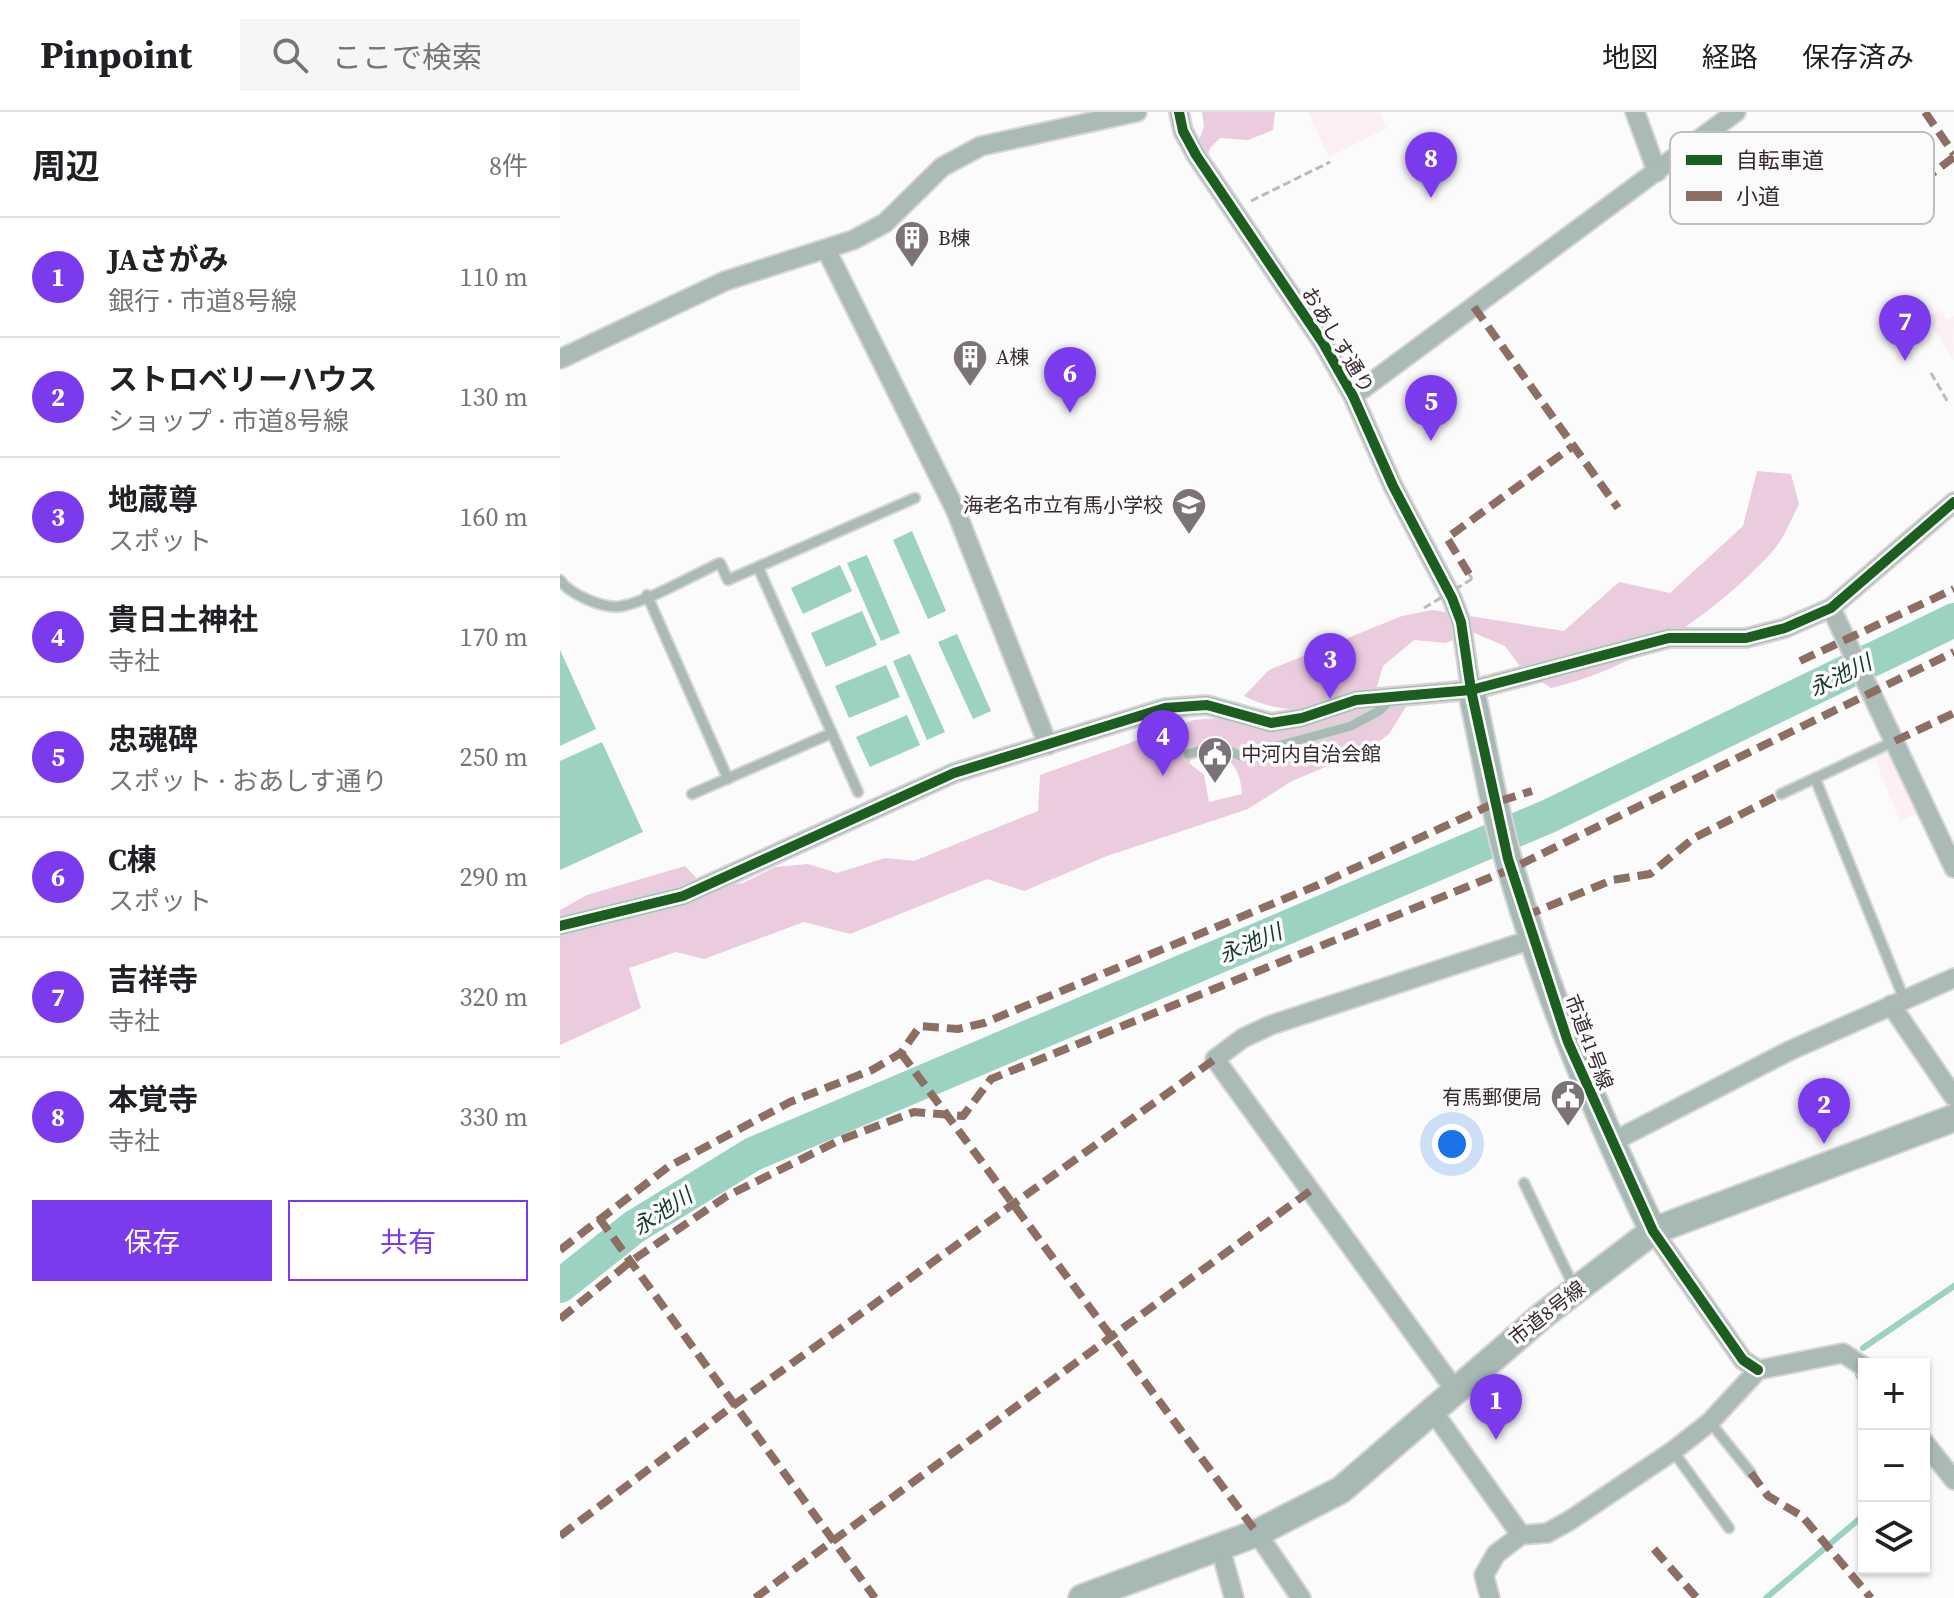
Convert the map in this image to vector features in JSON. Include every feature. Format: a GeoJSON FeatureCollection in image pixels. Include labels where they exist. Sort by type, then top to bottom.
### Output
{"type":"FeatureCollection","features":[{"type":"Feature","properties":{"kind":"street"},"geometry":{"type":"LineString","coordinates":[[560,359],[725,281],[827,251],[885,223],[942,167],[981,146],[1137,112]]}},
{"type":"Feature","properties":{"kind":"street","name":"おあしす通り"},"geometry":{"type":"LineString","coordinates":[[1179,112],[1183,131],[1196,155],[1323,343],[1353,396],[1393,486],[1452,598],[1461,622],[1471,690]]}},
{"type":"Feature","properties":{"kind":"street"},"geometry":{"type":"LineString","coordinates":[[1635,112],[1657,172]]}},
{"type":"Feature","properties":{"kind":"street"},"geometry":{"type":"LineString","coordinates":[[1710,132],[1736,112]]}},
{"type":"Feature","properties":{"kind":"street"},"geometry":{"type":"LineString","coordinates":[[1353,396],[1670,162]]}},
{"type":"Feature","properties":{"kind":"street"},"geometry":{"type":"LineString","coordinates":[[827,251],[956,511],[1048,745]]}},
{"type":"Feature","properties":{"kind":"street"},"geometry":{"type":"LineString","coordinates":[[560,926],[683,896],[954,773],[1165,708],[1207,705],[1271,723],[1302,718],[1356,700],[1471,690],[1669,638],[1746,638],[1785,628],[1831,608],[1954,502]]}},
{"type":"Feature","properties":{"kind":"street"},"geometry":{"type":"LineString","coordinates":[[1831,608],[1954,868]]}},
{"type":"Feature","properties":{"kind":"street","name":"市道41号線"},"geometry":{"type":"LineString","coordinates":[[1471,690],[1508,859],[1533,939],[1568,1042],[1610,1143],[1653,1231]]}},
{"type":"Feature","properties":{"kind":"street"},"geometry":{"type":"LineString","coordinates":[[1455,1390],[1215,1059],[1243,1038],[1271,1025],[1533,939]]}},
{"type":"Feature","properties":{"kind":"street"},"geometry":{"type":"LineString","coordinates":[[1610,1143],[1791,1050],[1954,978]]}},
{"type":"Feature","properties":{"kind":"street"},"geometry":{"type":"LineString","coordinates":[[1898,1002],[1954,1097]]}},
{"type":"Feature","properties":{"kind":"street","name":"市道8号線"},"geometry":{"type":"LineString","coordinates":[[1082,1598],[1257,1533],[1341,1490],[1575,1290],[1653,1231],[1954,1118]]}},
{"type":"Feature","properties":{"kind":"street"},"geometry":{"type":"LineString","coordinates":[[1653,1231],[1743,1360],[1758,1370]]}},
{"type":"Feature","properties":{"kind":"street"},"geometry":{"type":"LineString","coordinates":[[1490,1598],[1484,1583],[1486,1568],[1496,1554],[1521,1535],[1547,1533],[1569,1521],[1673,1451],[1710,1422],[1758,1370],[1843,1353],[1858,1363]]}},
{"type":"Feature","properties":{"kind":"street"},"geometry":{"type":"LineString","coordinates":[[1432,1410],[1521,1535]]}},
{"type":"Feature","properties":{"kind":"street"},"geometry":{"type":"LineString","coordinates":[[1930,1450],[1954,1480]]}},
{"type":"Feature","properties":{"kind":"street"},"geometry":{"type":"LineString","coordinates":[[1257,1533],[1301,1598]]}},
{"type":"Feature","properties":{"kind":"street"},"geometry":{"type":"LineString","coordinates":[[1220,1547],[1234,1598]]}},
{"type":"Feature","properties":{"kind":"lane"},"geometry":{"type":"LineString","coordinates":[[560,580],[565,587],[601,604],[620,607],[720,563],[728,580],[915,498]]}},
{"type":"Feature","properties":{"kind":"lane"},"geometry":{"type":"LineString","coordinates":[[758,567],[858,792]]}},
{"type":"Feature","properties":{"kind":"lane"},"geometry":{"type":"LineString","coordinates":[[647,595],[728,779]]}},
{"type":"Feature","properties":{"kind":"lane"},"geometry":{"type":"LineString","coordinates":[[1188,754],[1217,746],[1241,756],[1351,726],[1379,711],[1394,696]]}},
{"type":"Feature","properties":{"kind":"lane"},"geometry":{"type":"LineString","coordinates":[[692,794],[832,733]]}},
{"type":"Feature","properties":{"kind":"lane"},"geometry":{"type":"LineString","coordinates":[[1781,794],[1895,741]]}},
{"type":"Feature","properties":{"kind":"lane"},"geometry":{"type":"LineString","coordinates":[[1815,778],[1898,1002]]}},
{"type":"Feature","properties":{"kind":"lane"},"geometry":{"type":"LineString","coordinates":[[1524,1183],[1575,1290]]}},
{"type":"Feature","properties":{"kind":"lane"},"geometry":{"type":"LineString","coordinates":[[1710,1422],[1751,1473]]}},
{"type":"Feature","properties":{"kind":"lane"},"geometry":{"type":"LineString","coordinates":[[1673,1451],[1729,1528]]}},
{"type":"Feature","properties":{"kind":"path"},"geometry":{"type":"LineString","coordinates":[[1233,210],[1330,162]]}},
{"type":"Feature","properties":{"kind":"path"},"geometry":{"type":"LineString","coordinates":[[1931,373],[1949,404]]}},
{"type":"Feature","properties":{"kind":"path"},"geometry":{"type":"LineString","coordinates":[[1424,608],[1472,579],[1469,574]]}},
{"type":"Feature","properties":{"kind":"shaded area"},"geometry":{"type":"Polygon","coordinates":[[[1202,112],[1275,112],[1273,130],[1248,140],[1220,138],[1210,148],[1207,158],[1197,146],[1204,126],[1202,112]]]}},
{"type":"Feature","properties":{"kind":"shaded area"},"geometry":{"type":"Polygon","coordinates":[[[1308,112],[1379,112],[1386,128],[1329,157],[1308,112]]]}},
{"type":"Feature","properties":{"kind":"shaded area"},"geometry":{"type":"Polygon","coordinates":[[[1940,310],[1948,320],[1954,316],[1953,358],[1926,317],[1940,310]]]}},
{"type":"Feature","properties":{"kind":"shaded area"},"geometry":{"type":"Polygon","coordinates":[[[1757,471],[1791,474],[1799,504],[1776,547],[1750,575],[1699,617],[1642,653],[1613,667],[1551,688],[1521,668],[1505,646],[1472,632],[1446,643],[1414,640],[1383,666],[1376,690],[1342,700],[1294,709],[1278,708],[1244,696],[1269,670],[1402,616],[1432,610],[1564,631],[1619,582],[1670,593],[1743,526],[1757,471]]]}},
{"type":"Feature","properties":{"kind":"shaded area"},"geometry":{"type":"Polygon","coordinates":[[[912,531],[946,611],[928,619],[893,540],[912,531]]]}},
{"type":"Feature","properties":{"kind":"shaded area"},"geometry":{"type":"Polygon","coordinates":[[[867,555],[900,633],[881,641],[847,563],[867,555]]]}},
{"type":"Feature","properties":{"kind":"shaded area"},"geometry":{"type":"Polygon","coordinates":[[[840,565],[852,591],[803,614],[791,588],[840,565]]]}},
{"type":"Feature","properties":{"kind":"shaded area"},"geometry":{"type":"Polygon","coordinates":[[[862,611],[877,645],[826,667],[811,633],[862,611]]]}},
{"type":"Feature","properties":{"kind":"shaded area"},"geometry":{"type":"Polygon","coordinates":[[[957,634],[991,711],[973,719],[938,642],[957,634]]]}},
{"type":"Feature","properties":{"kind":"shaded area"},"geometry":{"type":"Polygon","coordinates":[[[560,650],[596,729],[560,746],[560,650]]]}},
{"type":"Feature","properties":{"kind":"shaded area"},"geometry":{"type":"Polygon","coordinates":[[[910,654],[945,732],[927,740],[893,661],[910,654]]]}},
{"type":"Feature","properties":{"kind":"shaded area"},"geometry":{"type":"Polygon","coordinates":[[[886,665],[900,697],[849,718],[835,686],[886,665]]]}},
{"type":"Feature","properties":{"kind":"shaded area"},"geometry":{"type":"Polygon","coordinates":[[[1384,704],[1407,705],[1389,734],[1377,743],[1362,744],[1340,761],[1292,781],[1248,809],[1107,856],[1024,891],[987,879],[850,934],[804,922],[704,959],[676,952],[629,968],[641,1008],[560,1045],[560,910],[587,895],[685,866],[707,889],[743,883],[775,867],[808,864],[837,873],[885,858],[914,861],[1038,811],[1040,775],[1194,720],[1384,704]],[[1215,750],[1193,756],[1189,763],[1204,775],[1209,802],[1242,794],[1235,768],[1215,750]]]}},
{"type":"Feature","properties":{"kind":"shaded area"},"geometry":{"type":"Polygon","coordinates":[[[907,715],[920,745],[870,767],[856,737],[907,715]]]}},
{"type":"Feature","properties":{"kind":"shaded area"},"geometry":{"type":"Polygon","coordinates":[[[602,742],[643,832],[560,870],[560,761],[602,742]]]}},
{"type":"Feature","properties":{"kind":"shaded area"},"geometry":{"type":"Polygon","coordinates":[[[1884,752],[1893,755],[1921,813],[1900,821],[1874,757],[1884,752]]]}},
{"type":"Feature","properties":{"kind":"waterway","name":"永池川"},"geometry":{"type":"LineString","coordinates":[[560,1286],[634,1227],[753,1154],[1549,816],[1954,620]]}},
{"type":"Feature","properties":{"kind":"waterway"},"geometry":{"type":"LineString","coordinates":[[1863,1348],[1954,1286]]}},
{"type":"Feature","properties":{"kind":"waterway"},"geometry":{"type":"LineString","coordinates":[[1766,1598],[1858,1520]]}},
{"type":"Feature","properties":{"kind":"marked path"},"geometry":{"type":"LineString","coordinates":[[1925,112],[1954,154]]}},
{"type":"Feature","properties":{"kind":"marked path"},"geometry":{"type":"LineString","coordinates":[[1934,172],[1954,157]]}},
{"type":"Feature","properties":{"kind":"marked path"},"geometry":{"type":"LineString","coordinates":[[1474,307],[1618,508]]}},
{"type":"Feature","properties":{"kind":"marked path"},"geometry":{"type":"LineString","coordinates":[[1469,574],[1447,538],[1573,446]]}},
{"type":"Feature","properties":{"kind":"marked path"},"geometry":{"type":"LineString","coordinates":[[1800,661],[1954,589]]}},
{"type":"Feature","properties":{"kind":"marked path"},"geometry":{"type":"LineString","coordinates":[[560,1319],[630,1262],[727,1196],[840,1140],[914,1112],[963,1116],[991,1079],[1511,869],[1954,652]]}},
{"type":"Feature","properties":{"kind":"marked path"},"geometry":{"type":"LineString","coordinates":[[1895,741],[1954,713]]}},
{"type":"Feature","properties":{"kind":"marked path"},"geometry":{"type":"LineString","coordinates":[[560,1250],[668,1167],[790,1102],[872,1070],[901,1053],[920,1026],[958,1029],[984,1023],[1318,885],[1497,802],[1532,791]]}},
{"type":"Feature","properties":{"kind":"marked path"},"geometry":{"type":"LineString","coordinates":[[1525,916],[1612,880],[1650,874],[1694,838],[1781,794]]}},
{"type":"Feature","properties":{"kind":"marked path"},"geometry":{"type":"LineString","coordinates":[[901,1053],[1257,1533]]}},
{"type":"Feature","properties":{"kind":"marked path"},"geometry":{"type":"LineString","coordinates":[[560,1536],[734,1405],[1215,1059]]}},
{"type":"Feature","properties":{"kind":"marked path"},"geometry":{"type":"LineString","coordinates":[[755,1598],[1310,1191]]}},
{"type":"Feature","properties":{"kind":"marked path"},"geometry":{"type":"LineString","coordinates":[[599,1218],[875,1598]]}},
{"type":"Feature","properties":{"kind":"marked path"},"geometry":{"type":"LineString","coordinates":[[1751,1473],[1768,1496],[1802,1516],[1871,1598]]}},
{"type":"Feature","properties":{"kind":"marked path"},"geometry":{"type":"LineString","coordinates":[[1654,1549],[1697,1598]]}},
{"type":"Feature","properties":{"kind":"cycle path"},"geometry":{"type":"LineString","coordinates":[[1179,112],[1183,131],[1196,155],[1323,343],[1353,396],[1393,486],[1452,598],[1461,622],[1471,690],[1508,859],[1568,1042],[1653,1231],[1743,1360],[1758,1370]]}},
{"type":"Feature","properties":{"kind":"cycle path"},"geometry":{"type":"LineString","coordinates":[[560,926],[683,896],[954,773],[1165,708],[1207,705],[1271,723],[1302,718],[1356,700],[1471,690],[1669,638],[1746,638],[1785,628],[1831,608],[1954,502]]}},
{"type":"Feature","properties":{"kind":"place","name":"本覚寺"},"geometry":{"type":"Point","coordinates":[1431,198]}},
{"type":"Feature","properties":{"kind":"place","name":"B棟"},"geometry":{"type":"Point","coordinates":[912,269]}},
{"type":"Feature","properties":{"kind":"place","name":"吉祥寺"},"geometry":{"type":"Point","coordinates":[1905,361]}},
{"type":"Feature","properties":{"kind":"place","name":"A棟"},"geometry":{"type":"Point","coordinates":[970,388]}},
{"type":"Feature","properties":{"kind":"place","name":"C棟"},"geometry":{"type":"Point","coordinates":[1070,413]}},
{"type":"Feature","properties":{"kind":"place","name":"忠魂碑"},"geometry":{"type":"Point","coordinates":[1431,441]}},
{"type":"Feature","properties":{"kind":"place","name":"海老名市立有馬小学校"},"geometry":{"type":"Point","coordinates":[1189,536]}},
{"type":"Feature","properties":{"kind":"place","name":"地蔵尊"},"geometry":{"type":"Point","coordinates":[1330,699]}},
{"type":"Feature","properties":{"kind":"place","name":"貴日土神社"},"geometry":{"type":"Point","coordinates":[1163,776]}},
{"type":"Feature","properties":{"kind":"place","name":"中河内自治会館"},"geometry":{"type":"Point","coordinates":[1215,785]}},
{"type":"Feature","properties":{"kind":"place","name":"有馬郵便局"},"geometry":{"type":"Point","coordinates":[1568,1128]}},
{"type":"Feature","properties":{"kind":"place","name":"ストロベリーハウス"},"geometry":{"type":"Point","coordinates":[1824,1144]}},
{"type":"Feature","properties":{"kind":"place","name":"JAさがみ"},"geometry":{"type":"Point","coordinates":[1496,1440]}}]}
